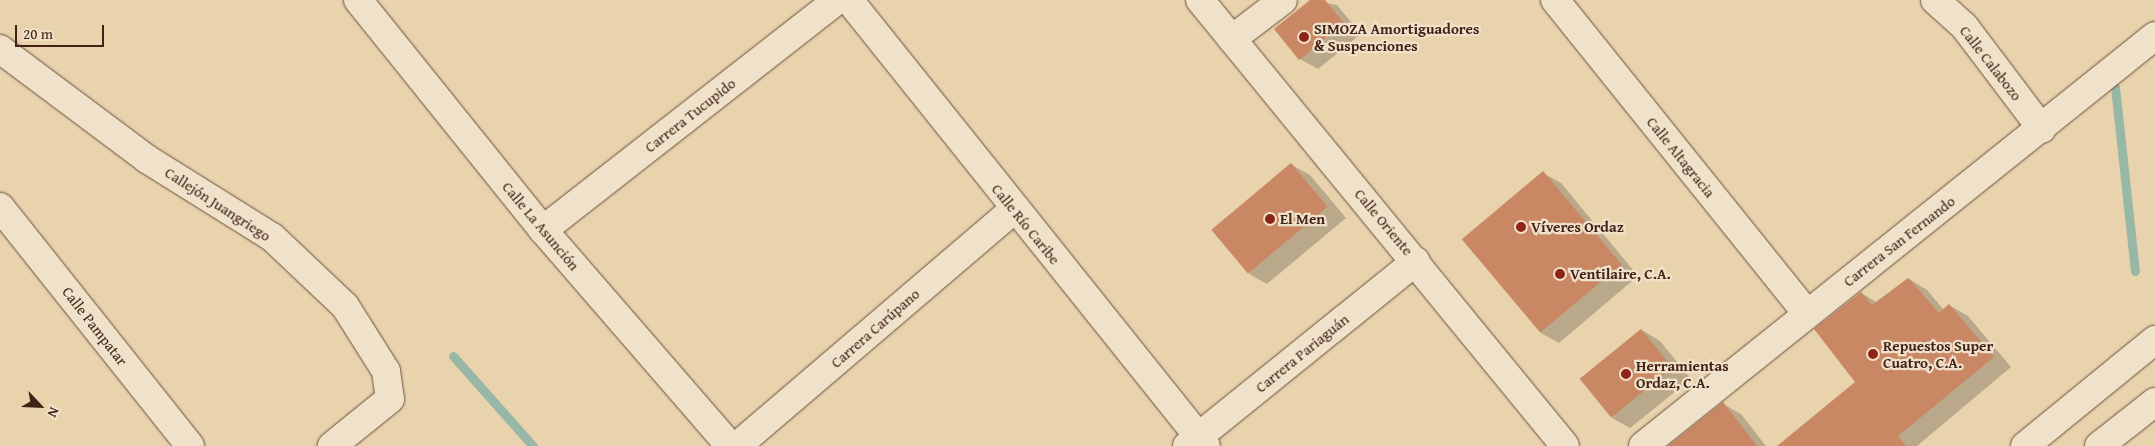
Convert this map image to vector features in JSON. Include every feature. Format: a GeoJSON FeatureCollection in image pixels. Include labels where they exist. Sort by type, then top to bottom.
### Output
{"type":"FeatureCollection","features":[{"type":"Feature","properties":{"kind":"street","name":"Calle La Asunción"},"geometry":{"type":"LineString","coordinates":[[358,0],[543,230],[730,446]]}},
{"type":"Feature","properties":{"kind":"street","name":"Carrera Tucupido"},"geometry":{"type":"LineString","coordinates":[[543,230],[836,0]]}},
{"type":"Feature","properties":{"kind":"street","name":"Calle Río Caribe"},"geometry":{"type":"LineString","coordinates":[[849,0],[1197,443]]}},
{"type":"Feature","properties":{"kind":"street","name":"Calle Oriente"},"geometry":{"type":"LineString","coordinates":[[1200,0],[1416,261],[1565,446]]}},
{"type":"Feature","properties":{"kind":"street"},"geometry":{"type":"LineString","coordinates":[[1232,39],[1283,0]]}},
{"type":"Feature","properties":{"kind":"street","name":"Calle Altagracia"},"geometry":{"type":"LineString","coordinates":[[1555,0],[1807,313]]}},
{"type":"Feature","properties":{"kind":"street","name":"Calle Calabozo"},"geometry":{"type":"LineString","coordinates":[[1936,0],[1964,26],[2042,129]]}},
{"type":"Feature","properties":{"kind":"street","name":"Carrera San Fernando"},"geometry":{"type":"LineString","coordinates":[[1643,446],[1807,313],[2042,129],[2155,36]]}},
{"type":"Feature","properties":{"kind":"street","name":"Callejón Juangriego"},"geometry":{"type":"LineString","coordinates":[[0,49],[147,159],[272,237],[345,306],[386,371],[390,399],[332,446]]}},
{"type":"Feature","properties":{"kind":"street","name":"Calle Pampatar"},"geometry":{"type":"LineString","coordinates":[[0,207],[190,446]]}},
{"type":"Feature","properties":{"kind":"street","name":"Carrera Carúpano"},"geometry":{"type":"LineString","coordinates":[[737,446],[1013,210]]}},
{"type":"Feature","properties":{"kind":"street","name":"Carrera Pariaguán"},"geometry":{"type":"LineString","coordinates":[[1197,443],[1416,261]]}},
{"type":"Feature","properties":{"kind":"street"},"geometry":{"type":"LineString","coordinates":[[2025,446],[2155,340]]}},
{"type":"Feature","properties":{"kind":"street"},"geometry":{"type":"LineString","coordinates":[[2099,446],[2155,402]]}},
{"type":"Feature","properties":{"kind":"building","name":"SIMOZA Amortiguadores & Suspenciones"},"geometry":{"type":"Polygon","coordinates":[[[1310,0],[1325,0],[1344,23],[1299,60],[1274,29],[1310,0]]]}},
{"type":"Feature","properties":{"kind":"building","name":"El Men"},"geometry":{"type":"Polygon","coordinates":[[[1291,163],[1328,207],[1248,274],[1211,230],[1291,163]]]}},
{"type":"Feature","properties":{"kind":"building"},"geometry":{"type":"Polygon","coordinates":[[[1543,171],[1621,264],[1540,333],[1462,239],[1543,171]]]}},
{"type":"Feature","properties":{"kind":"building"},"geometry":{"type":"Polygon","coordinates":[[[1908,278],[1939,313],[1949,304],[1994,357],[1898,436],[1906,446],[1777,446],[1855,382],[1814,329],[1861,292],[1872,305],[1908,278]]]}},
{"type":"Feature","properties":{"kind":"building","name":"Herramientas Ordaz, C.A."},"geometry":{"type":"Polygon","coordinates":[[[1641,329],[1672,368],[1611,418],[1580,379],[1641,329]]]}},
{"type":"Feature","properties":{"kind":"building"},"geometry":{"type":"Polygon","coordinates":[[[1723,402],[1757,446],[1668,446],[1723,402]]]}},
{"type":"Feature","properties":{"kind":"waterway"},"geometry":{"type":"LineString","coordinates":[[2115,87],[2135,271]]}},
{"type":"Feature","properties":{"kind":"waterway"},"geometry":{"type":"LineString","coordinates":[[453,356],[533,446]]}},
{"type":"Feature","properties":{"kind":"place","name":"SIMOZA Amortiguadores & Suspenciones"},"geometry":{"type":"Point","coordinates":[1304,37]}},
{"type":"Feature","properties":{"kind":"place","name":"El Men"},"geometry":{"type":"Point","coordinates":[1270,219]}},
{"type":"Feature","properties":{"kind":"place","name":"Víveres Ordaz"},"geometry":{"type":"Point","coordinates":[1521,227]}},
{"type":"Feature","properties":{"kind":"place","name":"Ventilaire, C.A."},"geometry":{"type":"Point","coordinates":[1560,274]}},
{"type":"Feature","properties":{"kind":"place","name":"Repuestos Super Cuatro, C.A."},"geometry":{"type":"Point","coordinates":[1873,354]}},
{"type":"Feature","properties":{"kind":"place","name":"Herramientas Ordaz, C.A."},"geometry":{"type":"Point","coordinates":[1626,374]}}]}
